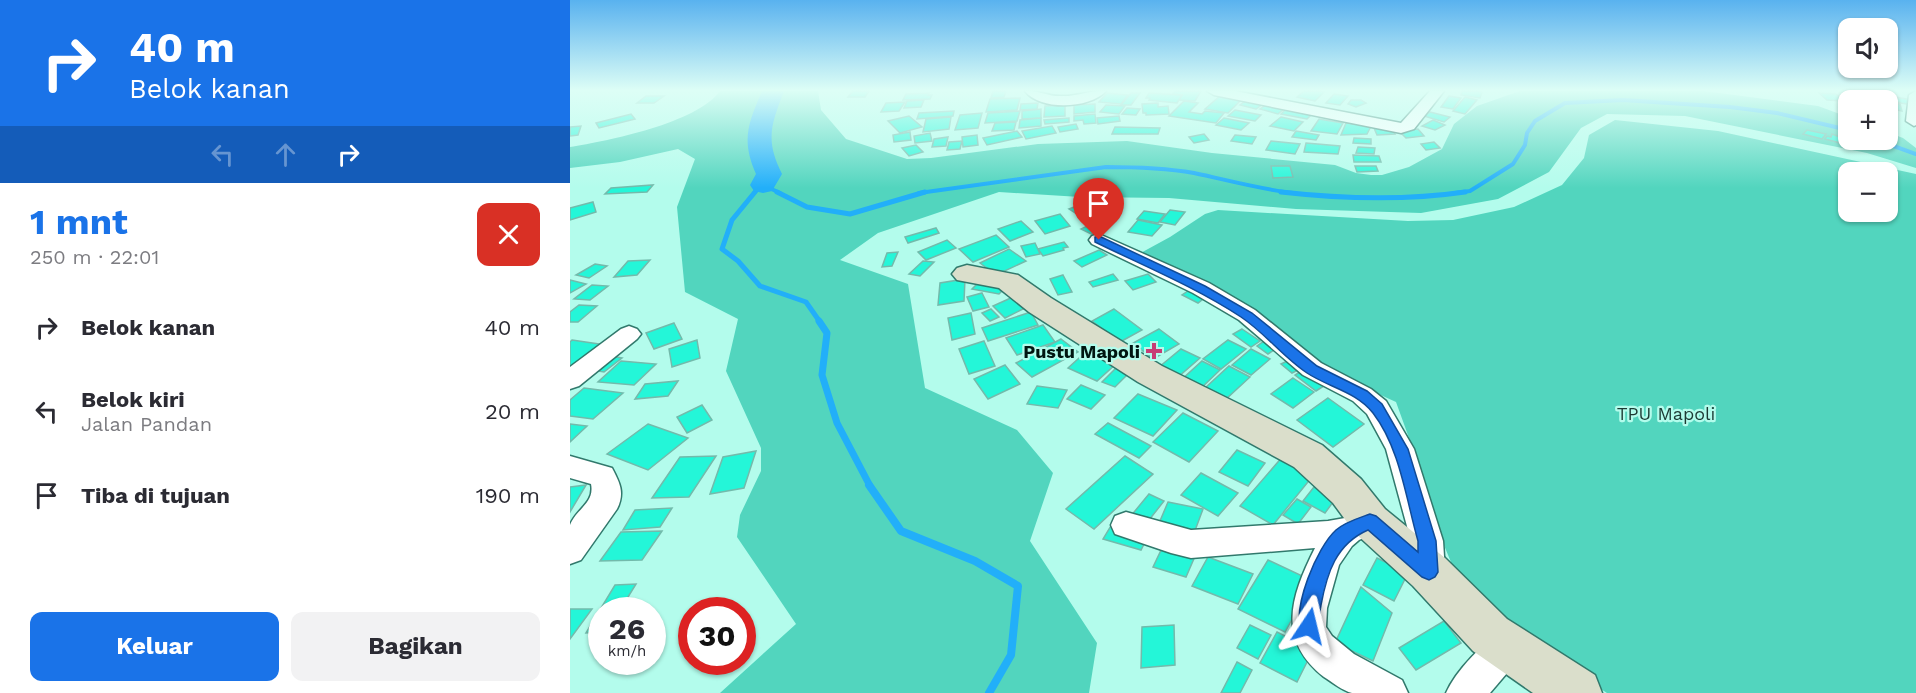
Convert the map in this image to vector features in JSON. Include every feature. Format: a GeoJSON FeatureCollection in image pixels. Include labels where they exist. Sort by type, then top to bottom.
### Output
{"type":"FeatureCollection","features":[{"type":"Feature","properties":{"kind":"street"},"geometry":{"type":"LineString","coordinates":[[1373,123],[1401,129],[1410,123]]}},
{"type":"Feature","properties":{"kind":"street"},"geometry":{"type":"LineString","coordinates":[[1099,240],[1201,288],[1247,315],[1312,369],[1362,395],[1377,408],[1400,449],[1427,541],[1429,572]]}},
{"type":"Feature","properties":{"kind":"street"},"geometry":{"type":"LineString","coordinates":[[967,274],[1008,282],[1040,305],[1150,374],[1308,456],[1347,491],[1359,526],[1429,572],[1490,635],[1577,693]]}},
{"type":"Feature","properties":{"kind":"street"},"geometry":{"type":"LineString","coordinates":[[570,380],[629,334]]}},
{"type":"Feature","properties":{"kind":"street"},"geometry":{"type":"LineString","coordinates":[[570,467],[602,476],[607,487],[606,500],[570,549]]}},
{"type":"Feature","properties":{"kind":"street"},"geometry":{"type":"LineString","coordinates":[[1126,525],[1191,544],[1359,526]]}},
{"type":"Feature","properties":{"kind":"street"},"geometry":{"type":"LineString","coordinates":[[1359,526],[1340,537],[1323,562],[1311,607],[1309,626],[1312,639],[1322,652],[1342,667],[1389,693]]}},
{"type":"Feature","properties":{"kind":"street"},"geometry":{"type":"LineString","coordinates":[[1465,693],[1507,647]]}},
{"type":"Feature","properties":{"kind":"green space"},"geometry":{"type":"Polygon","coordinates":[[[666,123],[832,123],[846,139],[907,159],[1038,144],[1127,141],[1212,153],[1335,165],[1356,173],[1382,175],[1409,167],[1442,149],[1455,123],[1590,123],[1581,128],[1549,172],[1498,199],[1421,213],[1296,209],[1169,198],[1080,197],[999,192],[878,233],[840,260],[908,284],[925,388],[1017,430],[1053,473],[1030,541],[1097,643],[1089,693],[720,693],[740,675],[756,675],[756,660],[796,624],[737,537],[740,515],[761,471],[761,448],[726,371],[738,319],[685,292],[677,207],[695,159],[678,149],[620,162],[570,168],[570,147],[628,135],[666,123]]]}},
{"type":"Feature","properties":{"kind":"green space","name":"TPU Mapoli"},"geometry":{"type":"Polygon","coordinates":[[[1609,123],[1646,123],[1718,131],[1861,162],[1838,162],[1838,222],[1898,222],[1898,170],[1916,174],[1916,693],[1607,693],[1555,659],[1460,584],[1434,521],[1426,485],[1396,402],[1330,372],[1201,281],[1175,267],[1137,255],[1205,214],[1218,210],[1408,221],[1453,220],[1514,207],[1562,185],[1584,158],[1589,135],[1609,123]]]}},
{"type":"Feature","properties":{"kind":"green space"},"geometry":{"type":"Polygon","coordinates":[[[1721,123],[1838,123],[1838,147],[1721,123]]]}},
{"type":"Feature","properties":{"kind":"green space"},"geometry":{"type":"Polygon","coordinates":[[[1898,136],[1916,148],[1916,168],[1852,150],[1898,150],[1898,136]]]}},
{"type":"Feature","properties":{"kind":"building"},"geometry":{"type":"Polygon","coordinates":[[[596,123],[618,123],[599,128],[596,123]]]}},
{"type":"Feature","properties":{"kind":"building"},"geometry":{"type":"Polygon","coordinates":[[[890,123],[918,123],[922,127],[900,133],[890,123]]]}},
{"type":"Feature","properties":{"kind":"building"},"geometry":{"type":"Polygon","coordinates":[[[925,123],[950,123],[949,129],[923,132],[925,123]]]}},
{"type":"Feature","properties":{"kind":"building"},"geometry":{"type":"Polygon","coordinates":[[[957,123],[979,123],[978,128],[955,130],[957,123]]]}},
{"type":"Feature","properties":{"kind":"building"},"geometry":{"type":"Polygon","coordinates":[[[995,123],[1016,123],[1014,130],[992,131],[995,123]]]}},
{"type":"Feature","properties":{"kind":"building"},"geometry":{"type":"Polygon","coordinates":[[[1020,123],[1041,123],[1041,126],[1019,128],[1020,123]]]}},
{"type":"Feature","properties":{"kind":"building"},"geometry":{"type":"Polygon","coordinates":[[[1218,123],[1249,123],[1241,130],[1216,125],[1218,123]]]}},
{"type":"Feature","properties":{"kind":"building"},"geometry":{"type":"Polygon","coordinates":[[[1273,123],[1302,123],[1294,131],[1270,126],[1273,123]]]}},
{"type":"Feature","properties":{"kind":"building"},"geometry":{"type":"Polygon","coordinates":[[[1316,123],[1343,123],[1337,134],[1311,131],[1316,123]]]}},
{"type":"Feature","properties":{"kind":"building"},"geometry":{"type":"Polygon","coordinates":[[[1346,123],[1371,126],[1367,134],[1341,135],[1346,123]]]}},
{"type":"Feature","properties":{"kind":"building"},"geometry":{"type":"Polygon","coordinates":[[[1427,123],[1445,125],[1435,130],[1422,126],[1427,123]]]}},
{"type":"Feature","properties":{"kind":"building"},"geometry":{"type":"Polygon","coordinates":[[[1076,124],[1078,129],[1060,132],[1058,127],[1076,124]]]}},
{"type":"Feature","properties":{"kind":"building"},"geometry":{"type":"Polygon","coordinates":[[[581,126],[578,135],[570,136],[570,127],[581,126]]]}},
{"type":"Feature","properties":{"kind":"building"},"geometry":{"type":"Polygon","coordinates":[[[1052,126],[1056,133],[1026,139],[1022,131],[1052,126]]]}},
{"type":"Feature","properties":{"kind":"building"},"geometry":{"type":"Polygon","coordinates":[[[1115,127],[1160,128],[1158,134],[1112,134],[1115,127]]]}},
{"type":"Feature","properties":{"kind":"building"},"geometry":{"type":"Polygon","coordinates":[[[1374,128],[1392,128],[1395,134],[1377,135],[1374,128]]]}},
{"type":"Feature","properties":{"kind":"building"},"geometry":{"type":"Polygon","coordinates":[[[1418,129],[1424,136],[1406,138],[1399,131],[1418,129]]]}},
{"type":"Feature","properties":{"kind":"building"},"geometry":{"type":"Polygon","coordinates":[[[1807,130],[1826,134],[1822,139],[1803,134],[1807,130]]]}},
{"type":"Feature","properties":{"kind":"building"},"geometry":{"type":"Polygon","coordinates":[[[1017,131],[1022,137],[987,145],[983,138],[1017,131]]]}},
{"type":"Feature","properties":{"kind":"building"},"geometry":{"type":"Polygon","coordinates":[[[1296,131],[1319,135],[1316,140],[1292,137],[1296,131]]]}},
{"type":"Feature","properties":{"kind":"building"},"geometry":{"type":"Polygon","coordinates":[[[910,132],[911,140],[894,142],[893,135],[910,132]]]}},
{"type":"Feature","properties":{"kind":"building"},"geometry":{"type":"Polygon","coordinates":[[[930,133],[932,141],[915,143],[914,136],[930,133]]]}},
{"type":"Feature","properties":{"kind":"building"},"geometry":{"type":"Polygon","coordinates":[[[1204,134],[1209,140],[1194,143],[1189,137],[1204,134]]]}},
{"type":"Feature","properties":{"kind":"building"},"geometry":{"type":"Polygon","coordinates":[[[1832,134],[1838,136],[1838,142],[1825,139],[1827,136],[1831,137],[1832,134]]]}},
{"type":"Feature","properties":{"kind":"building"},"geometry":{"type":"Polygon","coordinates":[[[977,135],[978,145],[963,147],[962,137],[977,135]]]}},
{"type":"Feature","properties":{"kind":"building"},"geometry":{"type":"Polygon","coordinates":[[[1235,135],[1256,137],[1252,144],[1231,141],[1235,135]]]}},
{"type":"Feature","properties":{"kind":"building"},"geometry":{"type":"Polygon","coordinates":[[[948,137],[946,146],[932,147],[934,139],[948,137]]]}},
{"type":"Feature","properties":{"kind":"building"},"geometry":{"type":"Polygon","coordinates":[[[1354,138],[1371,139],[1371,144],[1353,143],[1354,138]]]}},
{"type":"Feature","properties":{"kind":"building"},"geometry":{"type":"Polygon","coordinates":[[[962,141],[960,149],[947,150],[949,142],[962,141]]]}},
{"type":"Feature","properties":{"kind":"building"},"geometry":{"type":"Polygon","coordinates":[[[1271,141],[1300,144],[1295,154],[1266,150],[1271,141]]]}},
{"type":"Feature","properties":{"kind":"building"},"geometry":{"type":"Polygon","coordinates":[[[1434,142],[1440,148],[1426,150],[1421,144],[1434,142]]]}},
{"type":"Feature","properties":{"kind":"building"},"geometry":{"type":"Polygon","coordinates":[[[1306,143],[1340,146],[1338,154],[1304,152],[1306,143]]]}},
{"type":"Feature","properties":{"kind":"building"},"geometry":{"type":"Polygon","coordinates":[[[916,145],[923,152],[909,156],[902,148],[916,145]]]}},
{"type":"Feature","properties":{"kind":"building"},"geometry":{"type":"Polygon","coordinates":[[[1358,147],[1375,148],[1374,154],[1356,153],[1358,147]]]}},
{"type":"Feature","properties":{"kind":"building"},"geometry":{"type":"Polygon","coordinates":[[[1353,155],[1379,156],[1381,162],[1354,162],[1353,155]]]}},
{"type":"Feature","properties":{"kind":"building"},"geometry":{"type":"Polygon","coordinates":[[[1271,166],[1290,166],[1293,177],[1273,178],[1271,166]]]}},
{"type":"Feature","properties":{"kind":"building"},"geometry":{"type":"Polygon","coordinates":[[[1355,166],[1376,166],[1378,171],[1357,172],[1355,166]]]}},
{"type":"Feature","properties":{"kind":"building"},"geometry":{"type":"Polygon","coordinates":[[[653,185],[647,192],[605,194],[611,188],[653,185]]]}},
{"type":"Feature","properties":{"kind":"building"},"geometry":{"type":"Polygon","coordinates":[[[593,202],[596,212],[570,220],[570,208],[593,202]]]}},
{"type":"Feature","properties":{"kind":"building"},"geometry":{"type":"Polygon","coordinates":[[[1087,202],[1104,213],[1086,220],[1069,209],[1087,202]]]}},
{"type":"Feature","properties":{"kind":"building"},"geometry":{"type":"Polygon","coordinates":[[[1170,210],[1185,212],[1175,225],[1160,222],[1170,210]]]}},
{"type":"Feature","properties":{"kind":"building"},"geometry":{"type":"Polygon","coordinates":[[[1144,211],[1165,214],[1158,223],[1137,219],[1144,211]]]}},
{"type":"Feature","properties":{"kind":"building"},"geometry":{"type":"Polygon","coordinates":[[[1060,214],[1070,226],[1045,234],[1035,221],[1060,214]]]}},
{"type":"Feature","properties":{"kind":"building"},"geometry":{"type":"Polygon","coordinates":[[[1100,220],[1109,225],[1091,234],[1081,229],[1100,220]]]}},
{"type":"Feature","properties":{"kind":"building"},"geometry":{"type":"Polygon","coordinates":[[[1138,220],[1162,225],[1152,236],[1128,232],[1138,220]]]}},
{"type":"Feature","properties":{"kind":"building"},"geometry":{"type":"Polygon","coordinates":[[[1021,221],[1033,232],[1010,241],[998,229],[1021,221]]]}},
{"type":"Feature","properties":{"kind":"building"},"geometry":{"type":"Polygon","coordinates":[[[936,228],[939,233],[908,243],[905,237],[936,228]]]}},
{"type":"Feature","properties":{"kind":"building"},"geometry":{"type":"Polygon","coordinates":[[[996,235],[1009,247],[973,262],[959,249],[996,235]]]}},
{"type":"Feature","properties":{"kind":"building"},"geometry":{"type":"Polygon","coordinates":[[[947,240],[956,248],[926,260],[918,252],[947,240]]]}},
{"type":"Feature","properties":{"kind":"building"},"geometry":{"type":"Polygon","coordinates":[[[1064,242],[1068,247],[1063,248],[1064,250],[1043,256],[1038,249],[1064,242]]]}},
{"type":"Feature","properties":{"kind":"building"},"geometry":{"type":"Polygon","coordinates":[[[1035,243],[1040,254],[1026,257],[1021,246],[1035,243]]]}},
{"type":"Feature","properties":{"kind":"building"},"geometry":{"type":"Polygon","coordinates":[[[1009,249],[1026,261],[996,275],[980,263],[1009,249]]]}},
{"type":"Feature","properties":{"kind":"building"},"geometry":{"type":"Polygon","coordinates":[[[1099,250],[1107,255],[1082,267],[1074,261],[1099,250]]]}},
{"type":"Feature","properties":{"kind":"building"},"geometry":{"type":"Polygon","coordinates":[[[898,252],[892,266],[882,267],[887,253],[898,252]]]}},
{"type":"Feature","properties":{"kind":"building"},"geometry":{"type":"Polygon","coordinates":[[[650,260],[637,275],[614,277],[628,261],[650,260]]]}},
{"type":"Feature","properties":{"kind":"building"},"geometry":{"type":"Polygon","coordinates":[[[923,261],[934,262],[920,276],[909,274],[923,261]]]}},
{"type":"Feature","properties":{"kind":"building"},"geometry":{"type":"Polygon","coordinates":[[[595,264],[607,266],[589,278],[576,275],[595,264]]]}},
{"type":"Feature","properties":{"kind":"building"},"geometry":{"type":"Polygon","coordinates":[[[1113,274],[1118,280],[1093,287],[1089,282],[1113,274]]]}},
{"type":"Feature","properties":{"kind":"building"},"geometry":{"type":"Polygon","coordinates":[[[1148,274],[1156,282],[1133,290],[1125,281],[1148,274]]]}},
{"type":"Feature","properties":{"kind":"building"},"geometry":{"type":"Polygon","coordinates":[[[1063,275],[1072,292],[1058,295],[1050,279],[1063,275]]]}},
{"type":"Feature","properties":{"kind":"building"},"geometry":{"type":"Polygon","coordinates":[[[965,279],[964,301],[938,305],[940,283],[965,279]]]}},
{"type":"Feature","properties":{"kind":"building"},"geometry":{"type":"Polygon","coordinates":[[[982,279],[1009,284],[999,294],[972,289],[982,279]]]}},
{"type":"Feature","properties":{"kind":"building"},"geometry":{"type":"Polygon","coordinates":[[[570,280],[586,284],[570,293],[570,280]]]}},
{"type":"Feature","properties":{"kind":"building"},"geometry":{"type":"Polygon","coordinates":[[[592,285],[608,286],[590,300],[574,299],[592,285]]]}},
{"type":"Feature","properties":{"kind":"building"},"geometry":{"type":"Polygon","coordinates":[[[1191,289],[1207,296],[1198,303],[1182,295],[1191,289]]]}},
{"type":"Feature","properties":{"kind":"building"},"geometry":{"type":"Polygon","coordinates":[[[982,293],[989,307],[973,311],[967,297],[982,293]]]}},
{"type":"Feature","properties":{"kind":"building"},"geometry":{"type":"Polygon","coordinates":[[[1013,297],[1025,308],[1005,318],[993,306],[1013,297]]]}},
{"type":"Feature","properties":{"kind":"building"},"geometry":{"type":"Polygon","coordinates":[[[579,305],[597,306],[578,322],[570,322],[570,312],[579,305]]]}},
{"type":"Feature","properties":{"kind":"building"},"geometry":{"type":"Polygon","coordinates":[[[991,309],[999,317],[990,321],[982,313],[991,309]]]}},
{"type":"Feature","properties":{"kind":"building"},"geometry":{"type":"Polygon","coordinates":[[[1114,309],[1142,330],[1120,342],[1092,321],[1114,309]]]}},
{"type":"Feature","properties":{"kind":"building"},"geometry":{"type":"Polygon","coordinates":[[[1031,312],[1038,325],[988,341],[982,328],[1031,312]]]}},
{"type":"Feature","properties":{"kind":"building"},"geometry":{"type":"Polygon","coordinates":[[[971,313],[975,334],[952,340],[948,318],[971,313]]]}},
{"type":"Feature","properties":{"kind":"building"},"geometry":{"type":"Polygon","coordinates":[[[674,323],[682,339],[654,349],[646,333],[674,323]]]}},
{"type":"Feature","properties":{"kind":"building"},"geometry":{"type":"Polygon","coordinates":[[[1043,325],[1055,342],[1017,355],[1006,338],[1043,325]]]}},
{"type":"Feature","properties":{"kind":"building","name":"Pustu Mapoli"},"geometry":{"type":"Polygon","coordinates":[[[1159,329],[1179,344],[1153,359],[1133,343],[1159,329]]]}},
{"type":"Feature","properties":{"kind":"building"},"geometry":{"type":"Polygon","coordinates":[[[1242,329],[1260,341],[1251,347],[1233,334],[1242,329]]]}},
{"type":"Feature","properties":{"kind":"building"},"geometry":{"type":"Polygon","coordinates":[[[1270,337],[1282,345],[1268,354],[1257,346],[1270,337]]]}},
{"type":"Feature","properties":{"kind":"building"},"geometry":{"type":"Polygon","coordinates":[[[1061,339],[1078,352],[1032,377],[1016,363],[1061,339]]]}},
{"type":"Feature","properties":{"kind":"building"},"geometry":{"type":"Polygon","coordinates":[[[572,340],[606,345],[570,373],[570,342],[572,340]]]}},
{"type":"Feature","properties":{"kind":"building"},"geometry":{"type":"Polygon","coordinates":[[[697,340],[700,358],[672,367],[669,349],[697,340]]]}},
{"type":"Feature","properties":{"kind":"building"},"geometry":{"type":"Polygon","coordinates":[[[1228,340],[1246,349],[1221,369],[1203,359],[1228,340]]]}},
{"type":"Feature","properties":{"kind":"building"},"geometry":{"type":"Polygon","coordinates":[[[984,341],[995,366],[969,374],[959,349],[984,341]]]}},
{"type":"Feature","properties":{"kind":"building"},"geometry":{"type":"Polygon","coordinates":[[[1181,349],[1200,358],[1178,377],[1159,367],[1181,349]]]}},
{"type":"Feature","properties":{"kind":"building"},"geometry":{"type":"Polygon","coordinates":[[[1251,349],[1270,359],[1251,375],[1232,365],[1251,349]]]}},
{"type":"Feature","properties":{"kind":"building"},"geometry":{"type":"Polygon","coordinates":[[[1088,350],[1117,363],[1097,381],[1068,368],[1088,350]]]}},
{"type":"Feature","properties":{"kind":"building"},"geometry":{"type":"Polygon","coordinates":[[[605,355],[622,358],[604,372],[587,369],[605,355]]]}},
{"type":"Feature","properties":{"kind":"building"},"geometry":{"type":"Polygon","coordinates":[[[1294,358],[1304,367],[1292,373],[1281,364],[1294,358]]]}},
{"type":"Feature","properties":{"kind":"building"},"geometry":{"type":"Polygon","coordinates":[[[621,361],[656,364],[634,385],[598,382],[621,361]]]}},
{"type":"Feature","properties":{"kind":"building"},"geometry":{"type":"Polygon","coordinates":[[[1123,361],[1136,366],[1115,387],[1102,382],[1123,361]]]}},
{"type":"Feature","properties":{"kind":"building"},"geometry":{"type":"Polygon","coordinates":[[[1202,361],[1220,370],[1199,390],[1180,381],[1202,361]]]}},
{"type":"Feature","properties":{"kind":"building"},"geometry":{"type":"Polygon","coordinates":[[[1005,365],[1020,384],[988,399],[974,379],[1005,365]]]}},
{"type":"Feature","properties":{"kind":"building"},"geometry":{"type":"Polygon","coordinates":[[[1229,366],[1250,377],[1226,399],[1205,388],[1229,366]]]}},
{"type":"Feature","properties":{"kind":"building"},"geometry":{"type":"Polygon","coordinates":[[[1306,368],[1327,384],[1316,391],[1295,375],[1306,368]]]}},
{"type":"Feature","properties":{"kind":"building"},"geometry":{"type":"Polygon","coordinates":[[[1293,378],[1314,392],[1293,408],[1271,394],[1293,378]]]}},
{"type":"Feature","properties":{"kind":"building"},"geometry":{"type":"Polygon","coordinates":[[[678,381],[668,396],[635,399],[645,384],[678,381]]]}},
{"type":"Feature","properties":{"kind":"building"},"geometry":{"type":"Polygon","coordinates":[[[1081,385],[1105,395],[1091,409],[1067,399],[1081,385]]]}},
{"type":"Feature","properties":{"kind":"building"},"geometry":{"type":"Polygon","coordinates":[[[1037,386],[1067,390],[1058,408],[1027,404],[1037,386]]]}},
{"type":"Feature","properties":{"kind":"building"},"geometry":{"type":"Polygon","coordinates":[[[584,388],[623,393],[593,419],[570,416],[570,400],[584,388]]]}},
{"type":"Feature","properties":{"kind":"building"},"geometry":{"type":"Polygon","coordinates":[[[1138,394],[1177,410],[1153,436],[1114,418],[1138,394]]]}},
{"type":"Feature","properties":{"kind":"building"},"geometry":{"type":"Polygon","coordinates":[[[1328,398],[1364,424],[1333,447],[1297,420],[1328,398]]]}},
{"type":"Feature","properties":{"kind":"building"},"geometry":{"type":"Polygon","coordinates":[[[702,405],[712,420],[687,433],[677,417],[702,405]]]}},
{"type":"Feature","properties":{"kind":"building"},"geometry":{"type":"Polygon","coordinates":[[[1183,413],[1218,431],[1189,462],[1153,442],[1183,413]]]}},
{"type":"Feature","properties":{"kind":"building"},"geometry":{"type":"Polygon","coordinates":[[[1108,423],[1151,446],[1139,458],[1095,434],[1108,423]]]}},
{"type":"Feature","properties":{"kind":"building"},"geometry":{"type":"Polygon","coordinates":[[[570,424],[587,426],[570,442],[570,424]]]}},
{"type":"Feature","properties":{"kind":"building"},"geometry":{"type":"Polygon","coordinates":[[[648,424],[688,438],[648,470],[607,454],[648,424]]]}},
{"type":"Feature","properties":{"kind":"building"},"geometry":{"type":"Polygon","coordinates":[[[1237,450],[1265,463],[1248,486],[1219,472],[1237,450]]]}},
{"type":"Feature","properties":{"kind":"building"},"geometry":{"type":"Polygon","coordinates":[[[756,451],[744,488],[710,494],[723,457],[756,451]]]}},
{"type":"Feature","properties":{"kind":"building"},"geometry":{"type":"Polygon","coordinates":[[[1284,455],[1316,472],[1273,525],[1240,506],[1284,455]]]}},
{"type":"Feature","properties":{"kind":"building"},"geometry":{"type":"Polygon","coordinates":[[[716,456],[689,497],[652,498],[680,457],[716,456]]]}},
{"type":"Feature","properties":{"kind":"building"},"geometry":{"type":"Polygon","coordinates":[[[1125,456],[1153,474],[1094,529],[1066,509],[1125,456]]]}},
{"type":"Feature","properties":{"kind":"building"},"geometry":{"type":"Polygon","coordinates":[[[1201,473],[1238,493],[1218,516],[1181,495],[1201,473]]]}},
{"type":"Feature","properties":{"kind":"building"},"geometry":{"type":"Polygon","coordinates":[[[586,485],[570,512],[570,487],[586,485]]]}},
{"type":"Feature","properties":{"kind":"building"},"geometry":{"type":"Polygon","coordinates":[[[1314,487],[1336,498],[1325,513],[1303,501],[1314,487]]]}},
{"type":"Feature","properties":{"kind":"building"},"geometry":{"type":"Polygon","coordinates":[[[1149,494],[1164,501],[1145,525],[1130,517],[1149,494]]]}},
{"type":"Feature","properties":{"kind":"building"},"geometry":{"type":"Polygon","coordinates":[[[1297,499],[1311,507],[1298,524],[1283,515],[1297,499]]]}},
{"type":"Feature","properties":{"kind":"building"},"geometry":{"type":"Polygon","coordinates":[[[1168,502],[1203,509],[1193,536],[1157,528],[1168,502]]]}},
{"type":"Feature","properties":{"kind":"building"},"geometry":{"type":"Polygon","coordinates":[[[672,508],[660,527],[623,530],[635,510],[672,508]]]}},
{"type":"Feature","properties":{"kind":"building"},"geometry":{"type":"Polygon","coordinates":[[[1112,524],[1149,534],[1141,550],[1103,539],[1112,524]]]}},
{"type":"Feature","properties":{"kind":"building"},"geometry":{"type":"Polygon","coordinates":[[[662,531],[642,560],[600,561],[621,532],[662,531]]]}},
{"type":"Feature","properties":{"kind":"building"},"geometry":{"type":"Polygon","coordinates":[[[1164,544],[1196,554],[1186,577],[1153,567],[1164,544]]]}},
{"type":"Feature","properties":{"kind":"building"},"geometry":{"type":"Polygon","coordinates":[[[1208,557],[1253,574],[1238,604],[1192,586],[1208,557]]]}},
{"type":"Feature","properties":{"kind":"building"},"geometry":{"type":"Polygon","coordinates":[[[1377,558],[1408,573],[1394,601],[1363,585],[1377,558]]]}},
{"type":"Feature","properties":{"kind":"building"},"geometry":{"type":"Polygon","coordinates":[[[1268,560],[1313,581],[1285,632],[1238,609],[1268,560]]]}},
{"type":"Feature","properties":{"kind":"building"},"geometry":{"type":"Polygon","coordinates":[[[636,584],[628,597],[608,597],[615,585],[636,584]]]}},
{"type":"Feature","properties":{"kind":"building"},"geometry":{"type":"Polygon","coordinates":[[[1361,587],[1392,613],[1373,661],[1335,643],[1361,587]]]}},
{"type":"Feature","properties":{"kind":"building"},"geometry":{"type":"Polygon","coordinates":[[[570,609],[588,609],[588,614],[570,639],[570,609]]]}},
{"type":"Feature","properties":{"kind":"building"},"geometry":{"type":"Polygon","coordinates":[[[1444,621],[1461,643],[1416,670],[1399,648],[1444,621]]]}},
{"type":"Feature","properties":{"kind":"building"},"geometry":{"type":"Polygon","coordinates":[[[1174,625],[1175,665],[1141,668],[1142,627],[1174,625]]]}},
{"type":"Feature","properties":{"kind":"building"},"geometry":{"type":"Polygon","coordinates":[[[1250,625],[1271,635],[1258,659],[1237,648],[1250,625]]]}},
{"type":"Feature","properties":{"kind":"building"},"geometry":{"type":"Polygon","coordinates":[[[1277,632],[1313,650],[1297,682],[1260,663],[1277,632]]]}},
{"type":"Feature","properties":{"kind":"building"},"geometry":{"type":"Polygon","coordinates":[[[1237,662],[1252,670],[1240,693],[1221,693],[1237,662]]]}},
{"type":"Feature","properties":{"kind":"waterway"},"geometry":{"type":"LineString","coordinates":[[761,123],[758,141],[769,174],[763,185]]}},
{"type":"Feature","properties":{"kind":"waterway"},"geometry":{"type":"LineString","coordinates":[[1455,193],[1470,191],[1513,164],[1525,145],[1527,133],[1533,123]]}},
{"type":"Feature","properties":{"kind":"waterway"},"geometry":{"type":"LineString","coordinates":[[1820,123],[1838,128]]}},
{"type":"Feature","properties":{"kind":"waterway"},"geometry":{"type":"LineString","coordinates":[[1898,148],[1916,154]]}},
{"type":"Feature","properties":{"kind":"waterway"},"geometry":{"type":"LineString","coordinates":[[924,192],[1106,167],[1183,171],[1293,193]]}},
{"type":"Feature","properties":{"kind":"waterway"},"geometry":{"type":"LineString","coordinates":[[755,192],[763,185],[780,193]]}},
{"type":"Feature","properties":{"kind":"waterway"},"geometry":{"type":"LineString","coordinates":[[755,192],[732,220],[722,249],[738,261],[760,286],[806,302],[820,322]]}},
{"type":"Feature","properties":{"kind":"waterway"},"geometry":{"type":"LineString","coordinates":[[777,192],[807,207],[850,214],[924,192]]}},
{"type":"Feature","properties":{"kind":"waterway"},"geometry":{"type":"LineString","coordinates":[[919,193],[924,192]]}},
{"type":"Feature","properties":{"kind":"waterway"},"geometry":{"type":"LineString","coordinates":[[1281,192],[1373,198],[1419,197],[1465,192]]}},
{"type":"Feature","properties":{"kind":"waterway"},"geometry":{"type":"LineString","coordinates":[[819,321],[827,333],[822,375],[837,423],[870,486]]}},
{"type":"Feature","properties":{"kind":"waterway"},"geometry":{"type":"LineString","coordinates":[[869,485],[901,531],[975,561],[1018,586],[1011,655],[989,693]]}},
{"type":"Feature","properties":{"kind":"place","name":"Pustu Mapoli"},"geometry":{"type":"Point","coordinates":[1154,351]}},
{"type":"Feature","properties":{"kind":"route"},"geometry":{"type":"LineString","coordinates":[[1099,240],[1201,288],[1247,315],[1312,369],[1362,395],[1377,408],[1389,426],[1400,449],[1427,541],[1429,572],[1391,542],[1370,521],[1340,537],[1323,562],[1318,574],[1309,626]]}}]}
